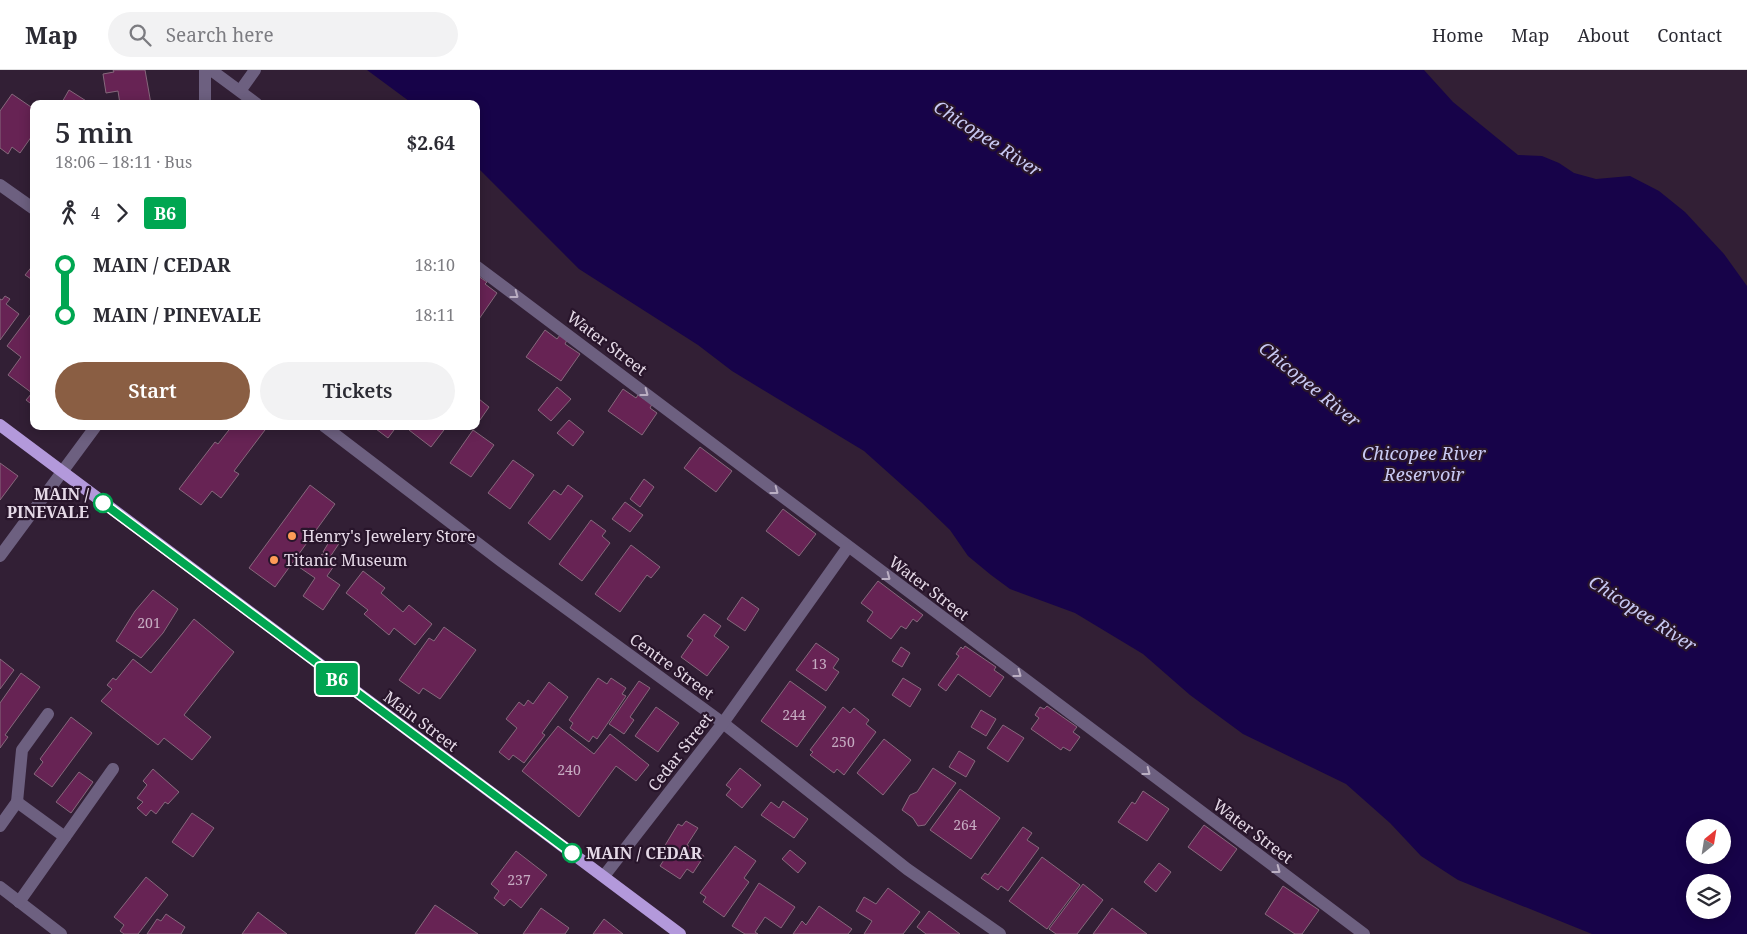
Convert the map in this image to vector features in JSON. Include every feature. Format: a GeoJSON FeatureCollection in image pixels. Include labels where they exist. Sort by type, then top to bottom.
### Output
{"type":"FeatureCollection","features":[{"type":"Feature","properties":{"kind":"main road","name":"Main Street"},"geometry":{"type":"LineString","coordinates":[[0,426],[680,934]]}},
{"type":"Feature","properties":{"kind":"street"},"geometry":{"type":"LineString","coordinates":[[204,100],[205,70]]}},
{"type":"Feature","properties":{"kind":"street"},"geometry":{"type":"LineString","coordinates":[[211,70],[252,100]]}},
{"type":"Feature","properties":{"kind":"street"},"geometry":{"type":"LineString","coordinates":[[240,91],[255,70]]}},
{"type":"Feature","properties":{"kind":"street"},"geometry":{"type":"LineString","coordinates":[[0,185],[30,206]]}},
{"type":"Feature","properties":{"kind":"street","name":"Water Street"},"geometry":{"type":"LineString","coordinates":[[480,269],[848,548],[1364,934]]}},
{"type":"Feature","properties":{"kind":"street"},"geometry":{"type":"LineString","coordinates":[[0,556],[93,430]]}},
{"type":"Feature","properties":{"kind":"street","name":"Centre Street"},"geometry":{"type":"LineString","coordinates":[[329,430],[501,561],[723,723],[907,869],[1000,934]]}},
{"type":"Feature","properties":{"kind":"street","name":"Cedar Street"},"geometry":{"type":"LineString","coordinates":[[604,876],[723,723],[848,548]]}},
{"type":"Feature","properties":{"kind":"street"},"geometry":{"type":"LineString","coordinates":[[0,826],[18,802],[22,750],[48,714]]}},
{"type":"Feature","properties":{"kind":"street"},"geometry":{"type":"LineString","coordinates":[[19,902],[113,769]]}},
{"type":"Feature","properties":{"kind":"street"},"geometry":{"type":"LineString","coordinates":[[18,802],[65,837]]}},
{"type":"Feature","properties":{"kind":"street"},"geometry":{"type":"LineString","coordinates":[[0,887],[61,934]]}},
{"type":"Feature","properties":{"kind":"water","name":"Chicopee River Reservoir"},"geometry":{"type":"Polygon","coordinates":[[[367,70],[1424,70],[1453,102],[1518,155],[1542,156],[1559,163],[1574,173],[1596,179],[1630,176],[1659,191],[1685,212],[1724,254],[1747,286],[1747,934],[1592,934],[1458,880],[1421,856],[1390,823],[1346,784],[1243,734],[1190,695],[1143,654],[1075,613],[1010,589],[968,556],[950,530],[864,451],[732,371],[698,345],[579,269],[480,170],[480,100],[408,100],[367,70]]]}},
{"type":"Feature","properties":{"kind":"building"},"geometry":{"type":"Polygon","coordinates":[[[113,70],[145,70],[150,100],[119,100],[118,91],[106,93],[103,74],[114,72],[113,70]]]}},
{"type":"Feature","properties":{"kind":"building"},"geometry":{"type":"Polygon","coordinates":[[[69,90],[85,100],[63,100],[69,90]]]}},
{"type":"Feature","properties":{"kind":"building"},"geometry":{"type":"Polygon","coordinates":[[[12,94],[30,106],[30,139],[20,153],[12,147],[8,154],[0,148],[0,111],[12,94]]]}},
{"type":"Feature","properties":{"kind":"building"},"geometry":{"type":"Polygon","coordinates":[[[30,269],[30,278],[25,275],[30,269]]]}},
{"type":"Feature","properties":{"kind":"building"},"geometry":{"type":"Polygon","coordinates":[[[480,277],[487,282],[485,284],[497,293],[480,318],[480,277]]]}},
{"type":"Feature","properties":{"kind":"building"},"geometry":{"type":"Polygon","coordinates":[[[5,296],[10,299],[6,304],[19,314],[0,340],[0,299],[2,300],[5,296]]]}},
{"type":"Feature","properties":{"kind":"building"},"geometry":{"type":"Polygon","coordinates":[[[30,315],[30,392],[8,375],[21,357],[7,346],[30,315]]]}},
{"type":"Feature","properties":{"kind":"building"},"geometry":{"type":"Polygon","coordinates":[[[545,330],[557,339],[560,335],[567,340],[565,344],[580,354],[561,381],[526,357],[545,330]]]}},
{"type":"Feature","properties":{"kind":"building"},"geometry":{"type":"Polygon","coordinates":[[[557,387],[571,399],[551,421],[538,410],[557,387]]]}},
{"type":"Feature","properties":{"kind":"building"},"geometry":{"type":"Polygon","coordinates":[[[623,389],[636,398],[638,395],[652,404],[650,408],[657,413],[642,435],[608,411],[623,389]]]}},
{"type":"Feature","properties":{"kind":"building"},"geometry":{"type":"Polygon","coordinates":[[[480,400],[489,407],[480,420],[480,400]]]}},
{"type":"Feature","properties":{"kind":"building"},"geometry":{"type":"Polygon","coordinates":[[[569,420],[584,432],[573,446],[557,433],[569,420]]]}},
{"type":"Feature","properties":{"kind":"building"},"geometry":{"type":"Polygon","coordinates":[[[229,430],[265,430],[234,471],[239,474],[221,498],[212,491],[201,505],[179,489],[215,442],[218,444],[229,430]]]}},
{"type":"Feature","properties":{"kind":"building"},"geometry":{"type":"Polygon","coordinates":[[[377,430],[394,430],[388,438],[377,430]]]}},
{"type":"Feature","properties":{"kind":"building"},"geometry":{"type":"Polygon","coordinates":[[[409,430],[444,430],[431,447],[409,430]]]}},
{"type":"Feature","properties":{"kind":"building"},"geometry":{"type":"Polygon","coordinates":[[[473,430],[494,445],[471,477],[450,463],[473,430]]]}},
{"type":"Feature","properties":{"kind":"building"},"geometry":{"type":"Polygon","coordinates":[[[700,447],[732,471],[716,492],[684,468],[700,447]]]}},
{"type":"Feature","properties":{"kind":"building"},"geometry":{"type":"Polygon","coordinates":[[[513,460],[534,475],[510,509],[488,493],[513,460]]]}},
{"type":"Feature","properties":{"kind":"building"},"geometry":{"type":"Polygon","coordinates":[[[0,463],[18,476],[0,500],[0,463]]]}},
{"type":"Feature","properties":{"kind":"building"},"geometry":{"type":"Polygon","coordinates":[[[644,479],[654,487],[640,507],[630,499],[644,479]]]}},
{"type":"Feature","properties":{"kind":"building","name":"Henry's Jewelery Store"},"geometry":{"type":"Polygon","coordinates":[[[310,485],[335,504],[275,587],[249,568],[310,485]]]}},
{"type":"Feature","properties":{"kind":"building"},"geometry":{"type":"Polygon","coordinates":[[[568,485],[583,496],[550,540],[528,523],[554,490],[561,495],[568,485]]]}},
{"type":"Feature","properties":{"kind":"building"},"geometry":{"type":"Polygon","coordinates":[[[625,502],[643,515],[630,532],[612,519],[625,502]]]}},
{"type":"Feature","properties":{"kind":"building"},"geometry":{"type":"Polygon","coordinates":[[[783,509],[816,534],[799,556],[766,531],[783,509]]]}},
{"type":"Feature","properties":{"kind":"building"},"geometry":{"type":"Polygon","coordinates":[[[591,520],[606,531],[602,536],[610,543],[582,581],[559,564],[591,520]]]}},
{"type":"Feature","properties":{"kind":"building"},"geometry":{"type":"Polygon","coordinates":[[[332,537],[340,542],[330,557],[323,552],[332,537]]]}},
{"type":"Feature","properties":{"kind":"building"},"geometry":{"type":"Polygon","coordinates":[[[631,545],[660,567],[651,578],[647,575],[620,612],[595,594],[631,545]]]}},
{"type":"Feature","properties":{"kind":"building"},"geometry":{"type":"Polygon","coordinates":[[[322,554],[336,563],[327,576],[340,585],[323,610],[303,596],[315,578],[299,567],[307,555],[317,561],[322,554]]]}},
{"type":"Feature","properties":{"kind":"building"},"geometry":{"type":"Polygon","coordinates":[[[363,571],[385,588],[381,593],[403,612],[409,605],[432,624],[415,645],[394,628],[389,635],[364,614],[368,610],[346,593],[363,571]]]}},
{"type":"Feature","properties":{"kind":"building"},"geometry":{"type":"Polygon","coordinates":[[[878,581],[923,615],[917,622],[913,619],[906,629],[901,626],[891,639],[867,621],[873,612],[861,603],[878,581]]]}},
{"type":"Feature","properties":{"kind":"building"},"geometry":{"type":"Polygon","coordinates":[[[153,590],[178,609],[163,633],[141,658],[116,641],[135,611],[153,590]]]}},
{"type":"Feature","properties":{"kind":"building"},"geometry":{"type":"Polygon","coordinates":[[[742,597],[759,609],[745,631],[727,619],[742,597]]]}},
{"type":"Feature","properties":{"kind":"building"},"geometry":{"type":"Polygon","coordinates":[[[704,614],[721,626],[714,636],[729,647],[707,676],[681,657],[693,640],[687,636],[704,614]]]}},
{"type":"Feature","properties":{"kind":"building"},"geometry":{"type":"Polygon","coordinates":[[[194,619],[234,652],[184,715],[211,737],[192,760],[164,738],[158,745],[101,701],[112,689],[107,685],[113,678],[116,680],[133,659],[151,673],[194,619]]]}},
{"type":"Feature","properties":{"kind":"building"},"geometry":{"type":"Polygon","coordinates":[[[444,627],[476,650],[440,699],[423,688],[419,694],[399,680],[429,638],[434,641],[444,627]]]}},
{"type":"Feature","properties":{"kind":"building"},"geometry":{"type":"Polygon","coordinates":[[[816,643],[839,659],[833,668],[839,672],[826,691],[796,670],[816,643]]]}},
{"type":"Feature","properties":{"kind":"building"},"geometry":{"type":"Polygon","coordinates":[[[965,646],[996,667],[994,670],[1004,677],[990,697],[958,674],[946,691],[938,685],[959,656],[956,654],[961,647],[963,649],[965,646]]]}},
{"type":"Feature","properties":{"kind":"building"},"geometry":{"type":"Polygon","coordinates":[[[901,647],[910,653],[902,667],[892,661],[901,647]]]}},
{"type":"Feature","properties":{"kind":"building"},"geometry":{"type":"Polygon","coordinates":[[[0,659],[14,670],[0,689],[0,659]]]}},
{"type":"Feature","properties":{"kind":"building"},"geometry":{"type":"Polygon","coordinates":[[[21,673],[40,687],[5,735],[8,737],[0,748],[0,703],[21,673]]]}},
{"type":"Feature","properties":{"kind":"building"},"geometry":{"type":"Polygon","coordinates":[[[598,678],[607,684],[611,678],[626,688],[622,694],[626,696],[597,739],[593,736],[589,742],[570,728],[573,723],[569,720],[598,678]]]}},
{"type":"Feature","properties":{"kind":"building"},"geometry":{"type":"Polygon","coordinates":[[[903,678],[921,689],[910,707],[892,695],[903,678]]]}},
{"type":"Feature","properties":{"kind":"building"},"geometry":{"type":"Polygon","coordinates":[[[639,681],[650,688],[630,717],[634,720],[624,734],[609,724],[639,681]]]}},
{"type":"Feature","properties":{"kind":"building"},"geometry":{"type":"Polygon","coordinates":[[[790,681],[826,707],[797,747],[761,721],[790,681]]]}},
{"type":"Feature","properties":{"kind":"building"},"geometry":{"type":"Polygon","coordinates":[[[549,682],[568,697],[542,733],[545,735],[524,763],[513,755],[509,760],[499,752],[517,728],[506,719],[519,702],[524,706],[528,700],[533,704],[549,682]]]}},
{"type":"Feature","properties":{"kind":"building"},"geometry":{"type":"Polygon","coordinates":[[[1047,706],[1077,727],[1073,732],[1080,737],[1070,751],[1063,747],[1061,750],[1031,729],[1039,718],[1035,715],[1040,707],[1044,709],[1047,706]]]}},
{"type":"Feature","properties":{"kind":"building"},"geometry":{"type":"Polygon","coordinates":[[[656,707],[679,723],[658,752],[635,736],[656,707]]]}},
{"type":"Feature","properties":{"kind":"building"},"geometry":{"type":"Polygon","coordinates":[[[843,707],[850,713],[854,708],[869,720],[866,724],[876,732],[844,775],[837,769],[834,773],[810,755],[813,752],[810,750],[843,707]]]}},
{"type":"Feature","properties":{"kind":"building"},"geometry":{"type":"Polygon","coordinates":[[[981,710],[996,719],[986,736],[971,727],[981,710]]]}},
{"type":"Feature","properties":{"kind":"building"},"geometry":{"type":"Polygon","coordinates":[[[71,717],[92,733],[52,787],[34,774],[43,762],[40,759],[71,717]]]}},
{"type":"Feature","properties":{"kind":"building"},"geometry":{"type":"Polygon","coordinates":[[[1003,725],[1024,738],[1008,762],[987,748],[1003,725]]]}},
{"type":"Feature","properties":{"kind":"building"},"geometry":{"type":"Polygon","coordinates":[[[558,726],[594,754],[610,734],[649,765],[636,781],[616,766],[579,817],[522,771],[558,726]]]}},
{"type":"Feature","properties":{"kind":"building"},"geometry":{"type":"Polygon","coordinates":[[[884,739],[911,760],[883,795],[857,773],[884,739]]]}},
{"type":"Feature","properties":{"kind":"building"},"geometry":{"type":"Polygon","coordinates":[[[959,751],[975,761],[966,777],[949,767],[959,751]]]}},
{"type":"Feature","properties":{"kind":"building"},"geometry":{"type":"Polygon","coordinates":[[[740,768],[761,785],[742,808],[726,795],[731,789],[726,785],[740,768]]]}},
{"type":"Feature","properties":{"kind":"building"},"geometry":{"type":"Polygon","coordinates":[[[933,768],[956,783],[925,825],[918,826],[913,818],[902,810],[910,795],[917,792],[933,768]]]}},
{"type":"Feature","properties":{"kind":"building"},"geometry":{"type":"Polygon","coordinates":[[[153,769],[179,792],[168,804],[165,802],[156,814],[151,810],[146,816],[137,808],[143,802],[137,798],[147,785],[143,781],[153,769]]]}},
{"type":"Feature","properties":{"kind":"building"},"geometry":{"type":"Polygon","coordinates":[[[79,772],[93,782],[71,813],[56,802],[79,772]]]}},
{"type":"Feature","properties":{"kind":"building"},"geometry":{"type":"Polygon","coordinates":[[[960,789],[1000,818],[971,859],[930,830],[960,789]]]}},
{"type":"Feature","properties":{"kind":"building"},"geometry":{"type":"Polygon","coordinates":[[[1143,791],[1169,809],[1147,841],[1118,822],[1132,802],[1135,804],[1143,791]]]}},
{"type":"Feature","properties":{"kind":"building"},"geometry":{"type":"Polygon","coordinates":[[[783,801],[808,819],[794,838],[761,815],[771,802],[779,808],[783,801]]]}},
{"type":"Feature","properties":{"kind":"building"},"geometry":{"type":"Polygon","coordinates":[[[192,813],[214,828],[193,857],[172,842],[192,813]]]}},
{"type":"Feature","properties":{"kind":"building"},"geometry":{"type":"Polygon","coordinates":[[[686,821],[698,828],[687,845],[704,856],[693,873],[687,869],[680,879],[660,866],[667,855],[661,852],[678,824],[682,826],[686,821]]]}},
{"type":"Feature","properties":{"kind":"building"},"geometry":{"type":"Polygon","coordinates":[[[1204,825],[1237,849],[1221,871],[1188,847],[1204,825]]]}},
{"type":"Feature","properties":{"kind":"building"},"geometry":{"type":"Polygon","coordinates":[[[1023,827],[1032,833],[1027,840],[1039,848],[1008,891],[1001,886],[998,890],[981,878],[985,873],[988,875],[1023,827]]]}},
{"type":"Feature","properties":{"kind":"building"},"geometry":{"type":"Polygon","coordinates":[[[735,846],[756,861],[744,878],[749,882],[724,917],[703,902],[706,897],[700,893],[735,846]]]}},
{"type":"Feature","properties":{"kind":"building"},"geometry":{"type":"Polygon","coordinates":[[[790,850],[806,863],[798,873],[782,859],[790,850]]]}},
{"type":"Feature","properties":{"kind":"building"},"geometry":{"type":"Polygon","coordinates":[[[516,851],[547,875],[521,908],[510,899],[504,906],[494,898],[499,891],[491,884],[516,851]]]}},
{"type":"Feature","properties":{"kind":"building"},"geometry":{"type":"Polygon","coordinates":[[[1042,857],[1080,885],[1047,929],[1009,901],[1042,857]]]}},
{"type":"Feature","properties":{"kind":"building"},"geometry":{"type":"Polygon","coordinates":[[[1159,863],[1171,872],[1156,892],[1144,882],[1159,863]]]}},
{"type":"Feature","properties":{"kind":"building"},"geometry":{"type":"Polygon","coordinates":[[[146,877],[168,895],[138,934],[124,934],[120,931],[124,925],[114,917],[146,877]]]}},
{"type":"Feature","properties":{"kind":"building"},"geometry":{"type":"Polygon","coordinates":[[[759,883],[795,907],[781,928],[765,917],[755,932],[758,934],[745,934],[732,926],[759,883]]]}},
{"type":"Feature","properties":{"kind":"building"},"geometry":{"type":"Polygon","coordinates":[[[1083,884],[1103,900],[1077,934],[1056,934],[1049,929],[1083,884]]]}},
{"type":"Feature","properties":{"kind":"building"},"geometry":{"type":"Polygon","coordinates":[[[1283,886],[1319,910],[1302,934],[1295,934],[1265,914],[1283,886]]]}},
{"type":"Feature","properties":{"kind":"building"},"geometry":{"type":"Polygon","coordinates":[[[888,888],[920,912],[903,934],[864,934],[872,921],[856,911],[864,897],[876,904],[888,888]]]}},
{"type":"Feature","properties":{"kind":"building"},"geometry":{"type":"Polygon","coordinates":[[[435,905],[478,934],[415,934],[435,905]]]}},
{"type":"Feature","properties":{"kind":"building"},"geometry":{"type":"Polygon","coordinates":[[[819,906],[852,929],[848,934],[793,934],[802,921],[806,925],[819,906]]]}},
{"type":"Feature","properties":{"kind":"building"},"geometry":{"type":"Polygon","coordinates":[[[541,908],[569,928],[565,934],[523,934],[541,908]]]}},
{"type":"Feature","properties":{"kind":"building"},"geometry":{"type":"Polygon","coordinates":[[[1112,908],[1147,934],[1093,934],[1112,908]]]}},
{"type":"Feature","properties":{"kind":"building"},"geometry":{"type":"Polygon","coordinates":[[[929,911],[960,934],[926,934],[917,927],[929,911]]]}},
{"type":"Feature","properties":{"kind":"building"},"geometry":{"type":"Polygon","coordinates":[[[258,912],[287,934],[242,934],[258,912]]]}},
{"type":"Feature","properties":{"kind":"building"},"geometry":{"type":"Polygon","coordinates":[[[166,914],[185,927],[181,934],[147,934],[157,919],[161,921],[166,914]]]}},
{"type":"Feature","properties":{"kind":"building"},"geometry":{"type":"Polygon","coordinates":[[[604,919],[623,934],[593,934],[604,919]]]}},
{"type":"Feature","properties":{"kind":"bus line","name":"B6"},"geometry":{"type":"LineString","coordinates":[[103,503],[572,853]]}},
{"type":"Feature","properties":{"kind":"place","name":"MAIN / PINEVALE"},"geometry":{"type":"Point","coordinates":[103,503]}},
{"type":"Feature","properties":{"kind":"place","name":"Henry's Jewelery Store"},"geometry":{"type":"Point","coordinates":[292,536]}},
{"type":"Feature","properties":{"kind":"place","name":"Titanic Museum"},"geometry":{"type":"Point","coordinates":[274,560]}},
{"type":"Feature","properties":{"kind":"place","name":"MAIN / CEDAR"},"geometry":{"type":"Point","coordinates":[572,853]}},
{"type":"Feature","properties":{"kind":"water label","name":"Chicopee River"},"geometry":{"type":"Point","coordinates":[988,138]}},
{"type":"Feature","properties":{"kind":"water label","name":"Chicopee River"},"geometry":{"type":"Point","coordinates":[1310,384]}},
{"type":"Feature","properties":{"kind":"water label","name":"Chicopee River"},"geometry":{"type":"Point","coordinates":[1643,613]}}]}
